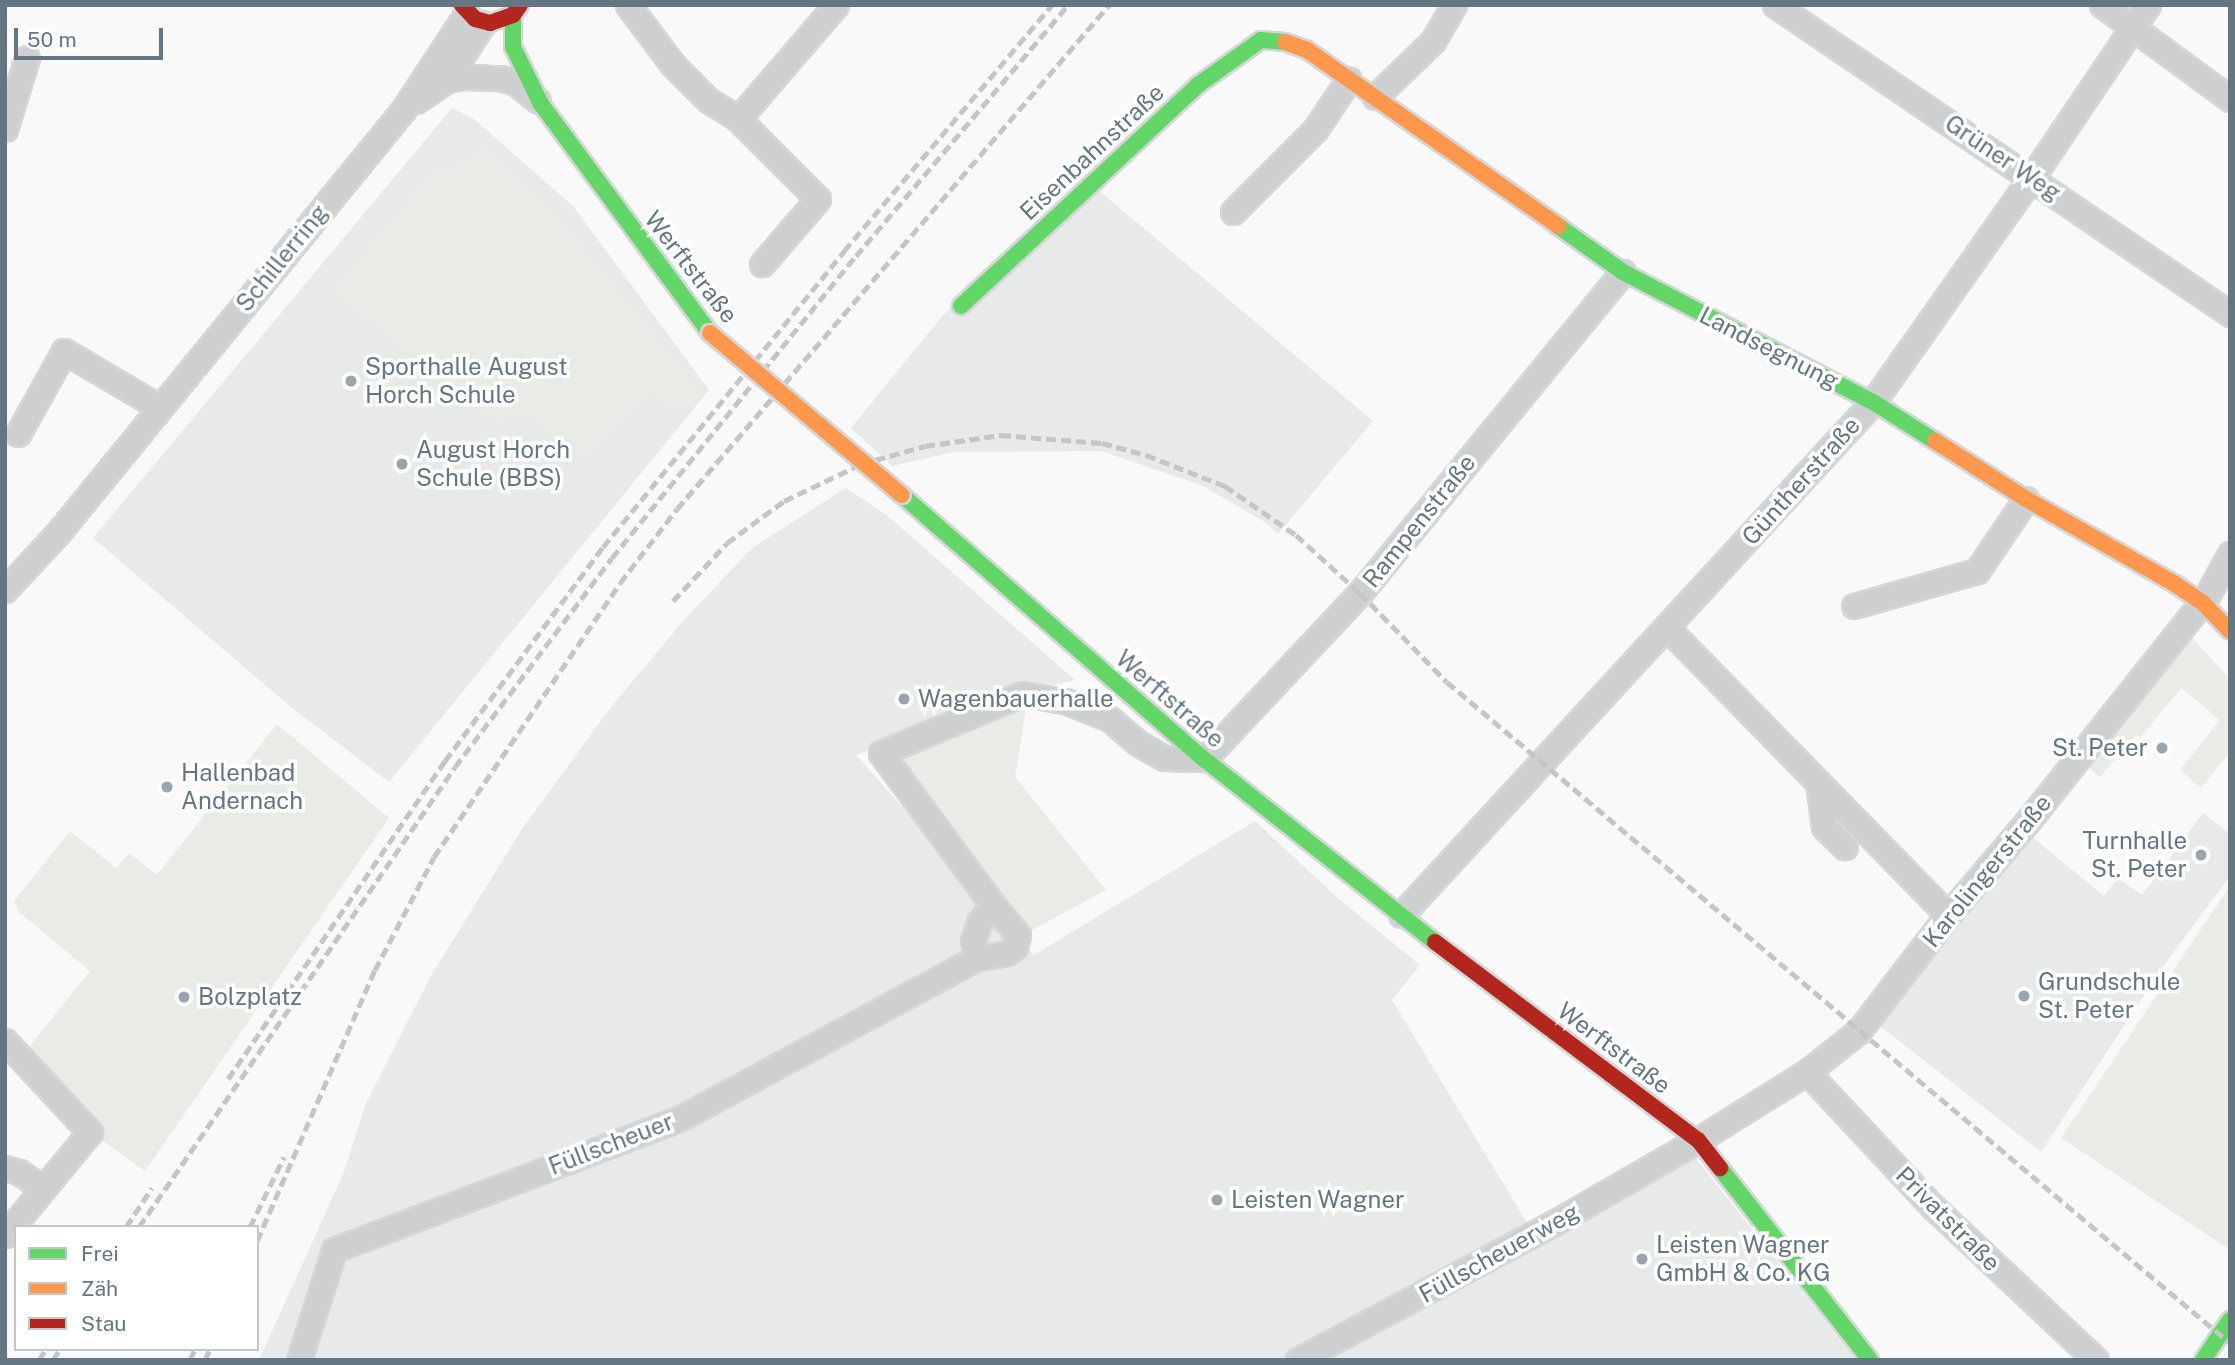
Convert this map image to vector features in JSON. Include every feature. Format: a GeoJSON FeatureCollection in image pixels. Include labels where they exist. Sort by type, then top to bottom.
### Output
{"type":"FeatureCollection","features":[{"type":"Feature","properties":{"kind":"street"},"geometry":{"type":"LineString","coordinates":[[628,5],[673,65],[708,100],[738,119],[818,199],[762,264]]}},
{"type":"Feature","properties":{"kind":"street"},"geometry":{"type":"LineString","coordinates":[[738,119],[791,53],[836,5]]}},
{"type":"Feature","properties":{"kind":"street"},"geometry":{"type":"LineString","coordinates":[[1375,97],[1433,41],[1454,5]]}},
{"type":"Feature","properties":{"kind":"street","name":"Grüner Weg"},"geometry":{"type":"LineString","coordinates":[[1775,5],[2230,314]]}},
{"type":"Feature","properties":{"kind":"street"},"geometry":{"type":"LineString","coordinates":[[2102,5],[2230,99]]}},
{"type":"Feature","properties":{"kind":"street","name":"Güntherstraße"},"geometry":{"type":"LineString","coordinates":[[1401,915],[1873,402],[2032,177],[2148,5]]}},
{"type":"Feature","properties":{"kind":"street"},"geometry":{"type":"LineString","coordinates":[[479,21],[516,10]]}},
{"type":"Feature","properties":{"kind":"street","name":"Werftstraße"},"geometry":{"type":"LineString","coordinates":[[516,10],[513,47],[541,104],[710,333],[902,495],[1204,759],[1401,915],[1698,1140],[1870,1360]]}},
{"type":"Feature","properties":{"kind":"street","name":"Schillerring"},"geometry":{"type":"LineString","coordinates":[[404,109],[447,80],[479,21]]}},
{"type":"Feature","properties":{"kind":"street","name":"Schillerring"},"geometry":{"type":"LineString","coordinates":[[5,590],[58,533],[479,21]]}},
{"type":"Feature","properties":{"kind":"street","name":"Landsegnung"},"geometry":{"type":"LineString","coordinates":[[1261,40],[1281,40],[1307,50],[1623,272],[1873,402],[2026,499],[2202,602],[2230,631]]}},
{"type":"Feature","properties":{"kind":"street","name":"Eisenbahnstraße"},"geometry":{"type":"LineString","coordinates":[[961,306],[1198,85],[1261,40]]}},
{"type":"Feature","properties":{"kind":"street"},"geometry":{"type":"LineString","coordinates":[[5,129],[27,58]]}},
{"type":"Feature","properties":{"kind":"street"},"geometry":{"type":"LineString","coordinates":[[501,62],[516,83],[541,104]]}},
{"type":"Feature","properties":{"kind":"street","name":"Schillerring"},"geometry":{"type":"LineString","coordinates":[[447,80],[480,77],[516,83]]}},
{"type":"Feature","properties":{"kind":"street"},"geometry":{"type":"LineString","coordinates":[[1233,212],[1315,130],[1349,79]]}},
{"type":"Feature","properties":{"kind":"street","name":"Rampenstraße"},"geometry":{"type":"LineString","coordinates":[[1204,759],[1360,593],[1623,272]]}},
{"type":"Feature","properties":{"kind":"street"},"geometry":{"type":"LineString","coordinates":[[18,434],[64,351],[159,407]]}},
{"type":"Feature","properties":{"kind":"street"},"geometry":{"type":"LineString","coordinates":[[1854,606],[1978,571],[2026,499]]}},
{"type":"Feature","properties":{"kind":"street","name":"Karolingerstraße"},"geometry":{"type":"LineString","coordinates":[[1698,1140],[1807,1072],[1859,1031],[1948,915],[2036,811],[2202,602],[2230,554]]}},
{"type":"Feature","properties":{"kind":"street"},"geometry":{"type":"LineString","coordinates":[[1667,628],[1948,915]]}},
{"type":"Feature","properties":{"kind":"street","name":"Füllscheuer"},"geometry":{"type":"LineString","coordinates":[[299,1360],[334,1250],[677,1120],[977,958],[997,957],[1015,947],[1018,936],[881,752],[1022,694],[1065,701],[1110,719],[1138,743],[1164,758],[1204,759]]}},
{"type":"Feature","properties":{"kind":"street"},"geometry":{"type":"LineString","coordinates":[[1818,782],[1824,827],[1845,846]]}},
{"type":"Feature","properties":{"kind":"street"},"geometry":{"type":"LineString","coordinates":[[977,958],[973,940],[979,923],[993,905]]}},
{"type":"Feature","properties":{"kind":"street"},"geometry":{"type":"LineString","coordinates":[[5,1041],[90,1132],[5,1236]]}},
{"type":"Feature","properties":{"kind":"street","name":"Privatstraße"},"geometry":{"type":"LineString","coordinates":[[1807,1072],[1933,1206],[2096,1360]]}},
{"type":"Feature","properties":{"kind":"street","name":"Füllscheuerweg"},"geometry":{"type":"LineString","coordinates":[[1298,1360],[1554,1223],[1698,1140]]}},
{"type":"Feature","properties":{"kind":"street"},"geometry":{"type":"LineString","coordinates":[[5,1168],[19,1172],[43,1189]]}},
{"type":"Feature","properties":{"kind":"street"},"geometry":{"type":"LineString","coordinates":[[2203,1360],[2230,1320]]}},
{"type":"Feature","properties":{"kind":"shaded area","name":"August Horch Schule (BBS)"},"geometry":{"type":"Polygon","coordinates":[[[452,108],[474,119],[573,206],[709,390],[389,782],[291,707],[93,538],[452,108]]]}},
{"type":"Feature","properties":{"kind":"shaded area"},"geometry":{"type":"Polygon","coordinates":[[[482,146],[556,216],[701,393],[682,413],[650,391],[583,458],[535,416],[494,420],[333,292],[438,164],[450,172],[482,146]]]}},
{"type":"Feature","properties":{"kind":"shaded area"},"geometry":{"type":"Polygon","coordinates":[[[1090,183],[1373,421],[1278,534],[1265,522],[1201,485],[1101,451],[954,452],[892,466],[851,428],[943,315],[1090,183]]]}},
{"type":"Feature","properties":{"kind":"shaded area"},"geometry":{"type":"Polygon","coordinates":[[[846,488],[888,516],[1075,680],[1054,685],[1039,683],[856,755],[1034,955],[1255,821],[1340,900],[1420,965],[1392,1000],[1532,1231],[1683,1142],[1856,1360],[259,1360],[344,1172],[366,1103],[432,974],[522,829],[611,707],[683,621],[752,548],[846,488]]]}},
{"type":"Feature","properties":{"kind":"shaded area"},"geometry":{"type":"Polygon","coordinates":[[[2186,631],[2230,679],[2230,752],[2201,788],[2180,770],[2220,720],[2181,688],[2140,738],[2136,735],[2100,777],[2081,760],[2186,631]]]}},
{"type":"Feature","properties":{"kind":"shaded area"},"geometry":{"type":"Polygon","coordinates":[[[1027,702],[1015,777],[1106,890],[1028,932],[892,755],[1027,702]]]}},
{"type":"Feature","properties":{"kind":"shaded area"},"geometry":{"type":"Polygon","coordinates":[[[277,724],[389,818],[145,1171],[90,1132],[21,1057],[90,971],[19,912],[14,901],[70,831],[116,868],[129,853],[157,875],[277,724]]]}},
{"type":"Feature","properties":{"kind":"shaded area","name":"Grundschule St. Peter"},"geometry":{"type":"Polygon","coordinates":[[[2203,813],[2230,834],[2230,876],[2164,965],[2041,1152],[1880,1026],[2030,835],[2104,896],[2118,878],[2142,895],[2203,813]]]}},
{"type":"Feature","properties":{"kind":"shaded area"},"geometry":{"type":"Polygon","coordinates":[[[2230,886],[2230,1250],[2061,1138],[2230,886]]]}},
{"type":"Feature","properties":{"kind":"railway"},"geometry":{"type":"LineString","coordinates":[[228,1079],[445,761],[603,547],[844,251],[1052,5]]}},
{"type":"Feature","properties":{"kind":"railway"},"geometry":{"type":"LineString","coordinates":[[140,1225],[455,767],[612,558],[856,256],[1068,5]]}},
{"type":"Feature","properties":{"kind":"railway"},"geometry":{"type":"LineString","coordinates":[[259,1236],[375,970],[434,857],[620,583],[677,509],[1109,5]]}},
{"type":"Feature","properties":{"kind":"railway"},"geometry":{"type":"LineString","coordinates":[[673,601],[727,543],[784,501],[861,464],[925,446],[1001,435],[1102,443],[1146,455],[1225,486],[1296,535],[1360,593],[1447,682],[2230,1343]]}},
{"type":"Feature","properties":{"kind":"railway"},"geometry":{"type":"LineString","coordinates":[[251,1225],[284,1157]]}},
{"type":"Feature","properties":{"kind":"railway"},"geometry":{"type":"LineString","coordinates":[[127,1225],[152,1188]]}},
{"type":"Feature","properties":{"kind":"railway"},"geometry":{"type":"LineString","coordinates":[[39,1360],[45,1351]]}},
{"type":"Feature","properties":{"kind":"railway"},"geometry":{"type":"LineString","coordinates":[[53,1360],[59,1351]]}},
{"type":"Feature","properties":{"kind":"railway"},"geometry":{"type":"LineString","coordinates":[[190,1360],[194,1351]]}},
{"type":"Feature","properties":{"kind":"railway"},"geometry":{"type":"LineString","coordinates":[[205,1360],[209,1351]]}},
{"type":"Feature","properties":{"kind":"traffic: fast"},"geometry":{"type":"LineString","coordinates":[[513,15],[513,47],[541,104],[710,333]]}},
{"type":"Feature","properties":{"kind":"traffic: fast"},"geometry":{"type":"LineString","coordinates":[[961,306],[1198,85],[1261,40],[1285,42]]}},
{"type":"Feature","properties":{"kind":"traffic: fast"},"geometry":{"type":"LineString","coordinates":[[1558,226],[1623,272],[1873,402],[1935,441]]}},
{"type":"Feature","properties":{"kind":"traffic: fast"},"geometry":{"type":"LineString","coordinates":[[902,495],[1204,759],[1435,942]]}},
{"type":"Feature","properties":{"kind":"traffic: fast"},"geometry":{"type":"LineString","coordinates":[[1720,1168],[1870,1360]]}},
{"type":"Feature","properties":{"kind":"traffic: fast"},"geometry":{"type":"LineString","coordinates":[[2203,1360],[2230,1320]]}},
{"type":"Feature","properties":{"kind":"traffic: slow"},"geometry":{"type":"LineString","coordinates":[[1285,42],[1307,50],[1558,226]]}},
{"type":"Feature","properties":{"kind":"traffic: slow"},"geometry":{"type":"LineString","coordinates":[[710,333],[902,495]]}},
{"type":"Feature","properties":{"kind":"traffic: slow"},"geometry":{"type":"LineString","coordinates":[[1935,441],[2026,499],[2175,584],[2202,602],[2230,631]]}},
{"type":"Feature","properties":{"kind":"traffic: jam"},"geometry":{"type":"LineString","coordinates":[[462,5],[475,19],[490,23],[513,15],[520,5]]}},
{"type":"Feature","properties":{"kind":"traffic: jam"},"geometry":{"type":"LineString","coordinates":[[1435,942],[1698,1140],[1720,1168]]}},
{"type":"Feature","properties":{"kind":"place","name":"Sporthalle August Horch Schule"},"geometry":{"type":"Point","coordinates":[351,381]}},
{"type":"Feature","properties":{"kind":"place","name":"August Horch Schule (BBS)"},"geometry":{"type":"Point","coordinates":[402,464]}},
{"type":"Feature","properties":{"kind":"place","name":"Wagenbauerhalle"},"geometry":{"type":"Point","coordinates":[904,699]}},
{"type":"Feature","properties":{"kind":"place","name":"St. Peter"},"geometry":{"type":"Point","coordinates":[2162,748]}},
{"type":"Feature","properties":{"kind":"place","name":"Hallenbad Andernach"},"geometry":{"type":"Point","coordinates":[167,787]}},
{"type":"Feature","properties":{"kind":"place","name":"Turnhalle St. Peter"},"geometry":{"type":"Point","coordinates":[2201,855]}},
{"type":"Feature","properties":{"kind":"place","name":"Grundschule St. Peter"},"geometry":{"type":"Point","coordinates":[2024,996]}},
{"type":"Feature","properties":{"kind":"place","name":"Bolzplatz"},"geometry":{"type":"Point","coordinates":[184,997]}},
{"type":"Feature","properties":{"kind":"place","name":"Leisten Wagner"},"geometry":{"type":"Point","coordinates":[1217,1200]}},
{"type":"Feature","properties":{"kind":"place","name":"Leisten Wagner GmbH & Co. KG"},"geometry":{"type":"Point","coordinates":[1642,1259]}}]}
